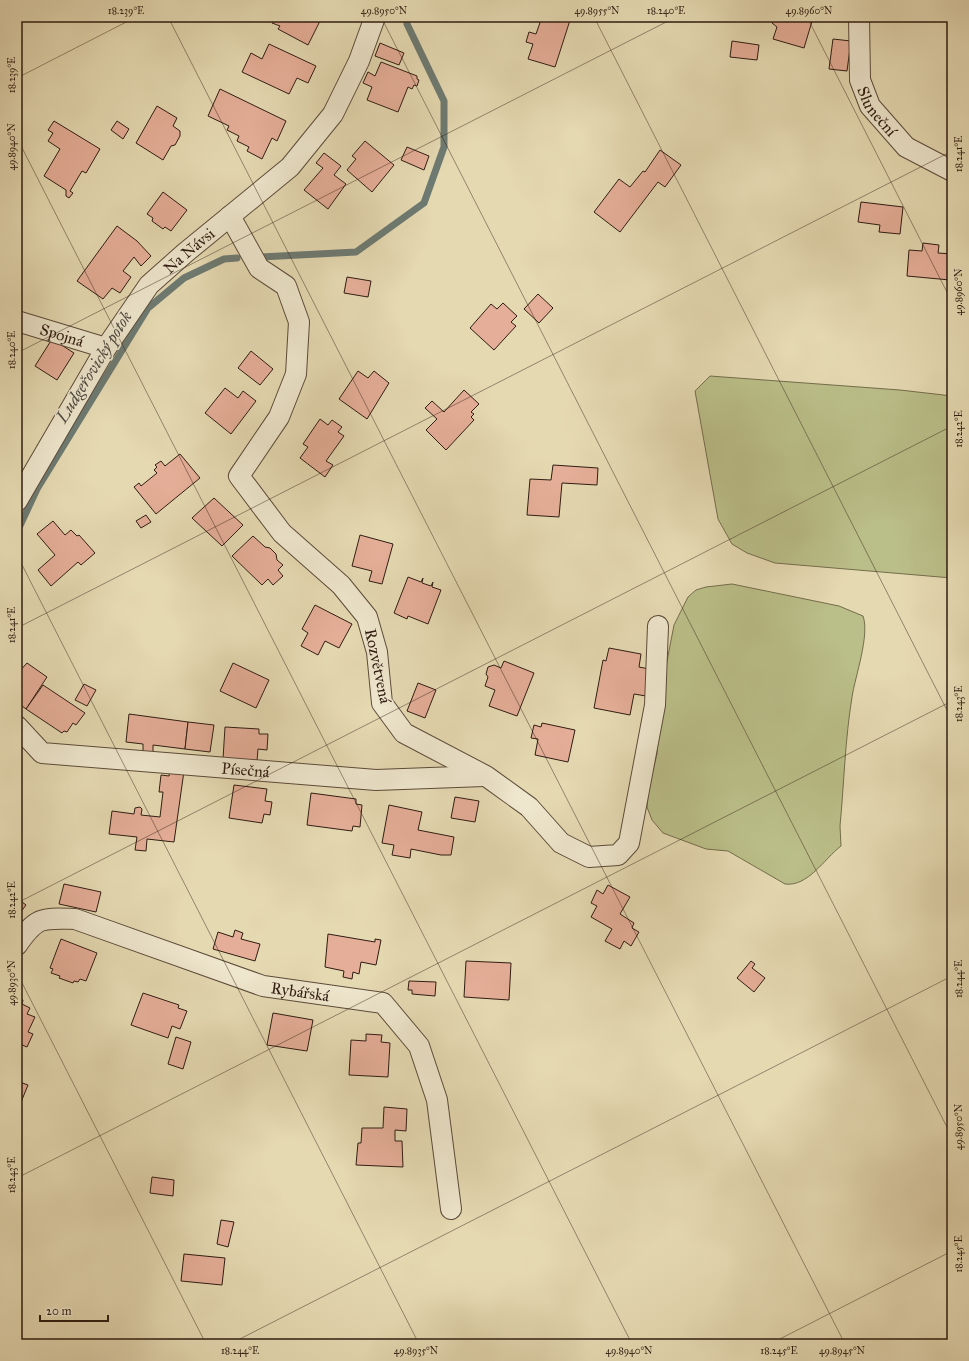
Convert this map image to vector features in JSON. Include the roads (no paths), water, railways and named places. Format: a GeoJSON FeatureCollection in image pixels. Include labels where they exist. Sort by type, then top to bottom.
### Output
{"type":"FeatureCollection","features":[{"type":"Feature","properties":{"kind":"street","name":"Na Návsi"},"geometry":{"type":"LineString","coordinates":[[17,501],[106,348],[149,285],[290,167],[333,114],[359,61],[375,17]]}},
{"type":"Feature","properties":{"kind":"street","name":"Sluneční"},"geometry":{"type":"LineString","coordinates":[[859,17],[860,80],[870,106],[906,147],[952,171]]}},
{"type":"Feature","properties":{"kind":"street","name":"Rozvětvená"},"geometry":{"type":"LineString","coordinates":[[230,216],[259,268],[286,286],[299,322],[296,374],[279,417],[239,476],[282,533],[341,585],[367,617],[377,652],[382,703],[404,733],[486,776],[530,807],[561,843],[589,858],[618,855],[629,843],[655,705],[658,626]]}},
{"type":"Feature","properties":{"kind":"street","name":"Spojná"},"geometry":{"type":"LineString","coordinates":[[17,321],[106,348]]}},
{"type":"Feature","properties":{"kind":"street","name":"Písečná"},"geometry":{"type":"LineString","coordinates":[[17,726],[42,752],[376,780],[486,776]]}},
{"type":"Feature","properties":{"kind":"street","name":"Rybářská"},"geometry":{"type":"LineString","coordinates":[[17,944],[29,927],[47,918],[75,919],[263,986],[383,1003],[420,1046],[437,1100],[451,1210]]}},
{"type":"Feature","properties":{"kind":"waterway","name":"Ludgeřovický potok"},"geometry":{"type":"LineString","coordinates":[[261,257],[356,252],[424,203],[444,147],[444,101],[407,24]]}},
{"type":"Feature","properties":{"kind":"waterway","name":"Ludgeřovický potok"},"geometry":{"type":"LineString","coordinates":[[17,532],[37,489],[148,308],[184,278],[224,259],[237,258]]}}]}
